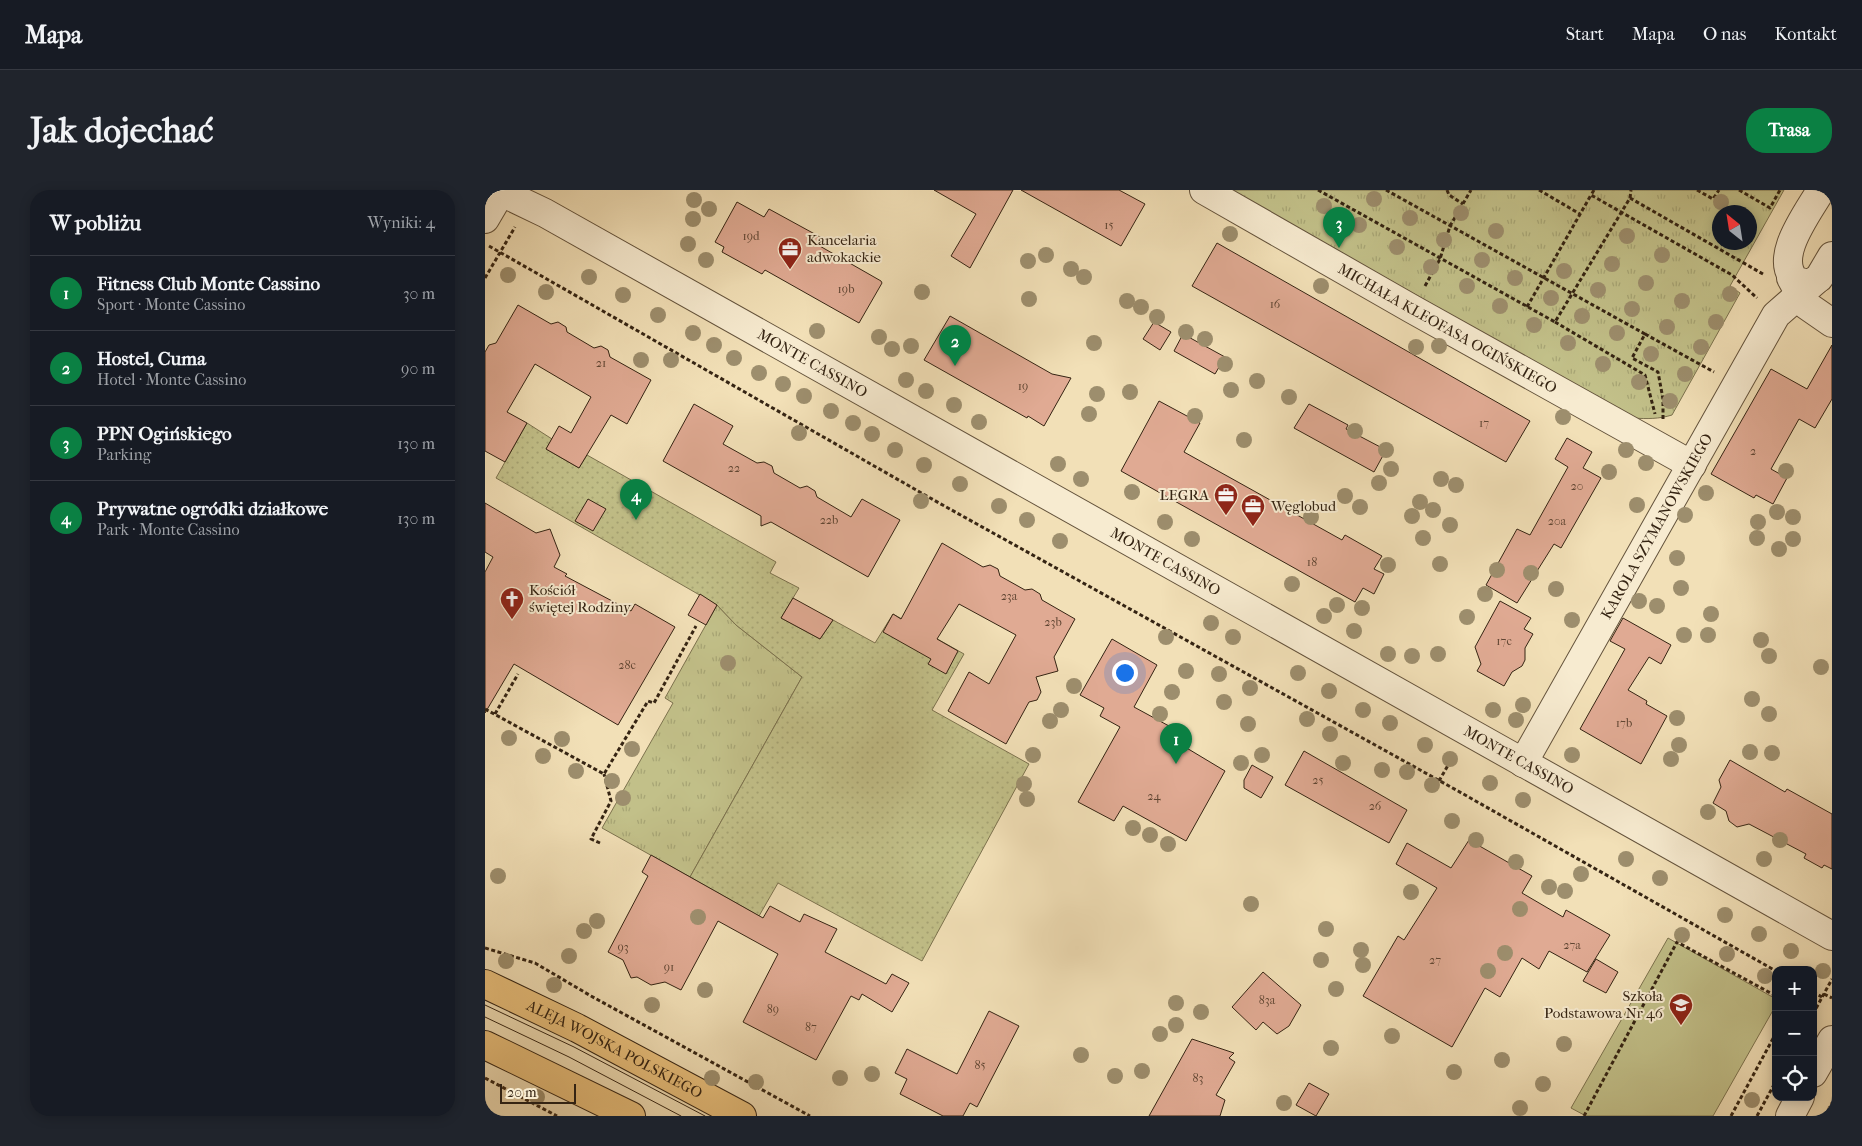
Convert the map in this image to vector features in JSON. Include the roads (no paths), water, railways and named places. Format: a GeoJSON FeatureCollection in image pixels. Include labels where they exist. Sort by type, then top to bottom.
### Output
{"type":"FeatureCollection","features":[{"type":"Feature","properties":{"kind":"main road","name":"ALEJA WOJSKA POLSKIEGO"},"geometry":{"type":"LineString","coordinates":[[485,984],[577,1028],[742,1116]]}},
{"type":"Feature","properties":{"kind":"main road"},"geometry":{"type":"LineString","coordinates":[[485,1045],[631,1116]]}},
{"type":"Feature","properties":{"kind":"street","name":"MICHAŁA KLEOFASA OGIŃSKIEGO"},"geometry":{"type":"LineString","coordinates":[[1205,190],[1412,309],[1692,465]]}},
{"type":"Feature","properties":{"kind":"street"},"geometry":{"type":"LineString","coordinates":[[1821,190],[1790,245],[1787,261],[1801,283],[1808,308],[1832,323]]}},
{"type":"Feature","properties":{"kind":"street"},"geometry":{"type":"LineString","coordinates":[[485,219],[500,191]]}},
{"type":"Feature","properties":{"kind":"street","name":"MONTE CASSINO"},"geometry":{"type":"LineString","coordinates":[[500,191],[562,222],[1832,936]]}},
{"type":"Feature","properties":{"kind":"street","name":"KAROLA SZYMANOWSKIEGO"},"geometry":{"type":"LineString","coordinates":[[1523,762],[1778,312],[1801,283],[1832,256]]}},
{"type":"Feature","properties":{"kind":"street"},"geometry":{"type":"LineString","coordinates":[[1817,1066],[1832,1040]]}},
{"type":"Feature","properties":{"kind":"street"},"geometry":{"type":"LineString","coordinates":[[1790,1116],[1798,1101]]}},
{"type":"Feature","properties":{"kind":"tram line"},"geometry":{"type":"LineString","coordinates":[[485,1005],[574,1047],[705,1116]]}},
{"type":"Feature","properties":{"kind":"tram line"},"geometry":{"type":"LineString","coordinates":[[485,1017],[569,1057],[681,1116]]}},
{"type":"Feature","properties":{"kind":"place","name":"PPN Ogińskiego"},"geometry":{"type":"Point","coordinates":[1339,248]}},
{"type":"Feature","properties":{"kind":"place","name":"Kancelaria adwokackie"},"geometry":{"type":"Point","coordinates":[790,270]}},
{"type":"Feature","properties":{"kind":"place","name":"Hostel, Cuma"},"geometry":{"type":"Point","coordinates":[955,366]}},
{"type":"Feature","properties":{"kind":"place","name":"LEGRA"},"geometry":{"type":"Point","coordinates":[1226,516]}},
{"type":"Feature","properties":{"kind":"place","name":"Prywatne ogródki działkowe"},"geometry":{"type":"Point","coordinates":[636,520]}},
{"type":"Feature","properties":{"kind":"place","name":"Węglobud"},"geometry":{"type":"Point","coordinates":[1253,527]}},
{"type":"Feature","properties":{"kind":"place","name":"Kościół świętej Rodziny"},"geometry":{"type":"Point","coordinates":[512,620]}},
{"type":"Feature","properties":{"kind":"place","name":"Fitness Club Monte Cassino"},"geometry":{"type":"Point","coordinates":[1176,764]}},
{"type":"Feature","properties":{"kind":"place","name":"Szkoła Podstawowa Nr 46"},"geometry":{"type":"Point","coordinates":[1681,1026]}}]}
